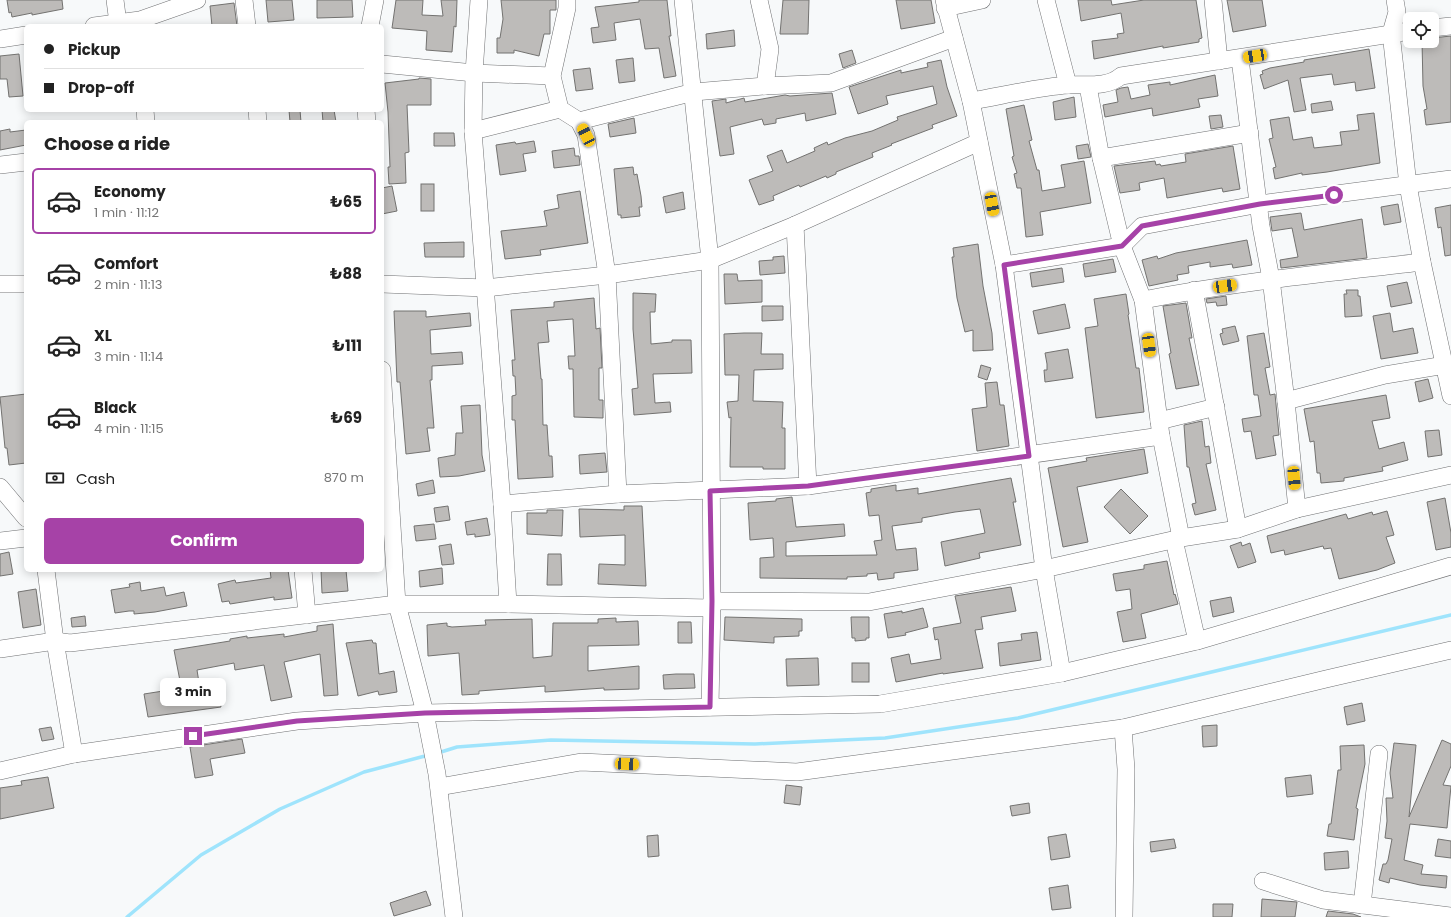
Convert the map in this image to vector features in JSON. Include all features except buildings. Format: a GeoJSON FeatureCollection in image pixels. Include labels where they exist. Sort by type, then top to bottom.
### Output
{"type":"FeatureCollection","features":[{"type":"Feature","properties":{"kind":"street"},"geometry":{"type":"LineString","coordinates":[[115,0],[118,23]]}},
{"type":"Feature","properties":{"kind":"street"},"geometry":{"type":"LineString","coordinates":[[110,24],[140,23],[197,0]]}},
{"type":"Feature","properties":{"kind":"street"},"geometry":{"type":"LineString","coordinates":[[244,0],[247,24]]}},
{"type":"Feature","properties":{"kind":"street"},"geometry":{"type":"LineString","coordinates":[[370,24],[376,0]]}},
{"type":"Feature","properties":{"kind":"street"},"geometry":{"type":"LineString","coordinates":[[479,0],[474,73],[473,131],[502,504],[508,604]]}},
{"type":"Feature","properties":{"kind":"street"},"geometry":{"type":"LineString","coordinates":[[567,0],[567,8],[552,76],[560,109],[579,121],[586,135],[607,275],[618,494]]}},
{"type":"Feature","properties":{"kind":"street"},"geometry":{"type":"LineString","coordinates":[[683,0],[694,92],[710,260],[710,491],[712,604],[710,707]]}},
{"type":"Feature","properties":{"kind":"street"},"geometry":{"type":"LineString","coordinates":[[760,0],[770,49],[765,86]]}},
{"type":"Feature","properties":{"kind":"street"},"geometry":{"type":"LineString","coordinates":[[982,0],[944,4],[971,101],[1004,265],[1044,569],[1062,673]]}},
{"type":"Feature","properties":{"kind":"street"},"geometry":{"type":"LineString","coordinates":[[1046,0],[1068,85]]}},
{"type":"Feature","properties":{"kind":"street"},"geometry":{"type":"LineString","coordinates":[[1213,0],[1219,61]]}},
{"type":"Feature","properties":{"kind":"street"},"geometry":{"type":"LineString","coordinates":[[1395,0],[1397,12],[1391,33],[1408,185],[1422,262],[1451,396]]}},
{"type":"Feature","properties":{"kind":"street"},"geometry":{"type":"LineString","coordinates":[[1439,27],[1451,26]]}},
{"type":"Feature","properties":{"kind":"street"},"geometry":{"type":"LineString","coordinates":[[971,101],[1068,85],[1088,86],[1116,80],[1121,76],[1403,32]]}},
{"type":"Feature","properties":{"kind":"street"},"geometry":{"type":"LineString","coordinates":[[0,39],[24,35]]}},
{"type":"Feature","properties":{"kind":"street"},"geometry":{"type":"LineString","coordinates":[[579,121],[694,92],[765,86],[831,84],[954,38]]}},
{"type":"Feature","properties":{"kind":"street"},"geometry":{"type":"LineString","coordinates":[[1240,58],[1260,204],[1261,226],[1272,279],[1297,509]]}},
{"type":"Feature","properties":{"kind":"street"},"geometry":{"type":"LineString","coordinates":[[384,64],[474,73],[552,76]]}},
{"type":"Feature","properties":{"kind":"street"},"geometry":{"type":"LineString","coordinates":[[1088,86],[1101,158],[1122,246],[1142,300],[1177,539],[1197,641]]}},
{"type":"Feature","properties":{"kind":"street"},"geometry":{"type":"LineString","coordinates":[[473,131],[560,109]]}},
{"type":"Feature","properties":{"kind":"street"},"geometry":{"type":"LineString","coordinates":[[1101,158],[1250,133]]}},
{"type":"Feature","properties":{"kind":"street"},"geometry":{"type":"LineString","coordinates":[[384,284],[485,288],[607,275],[710,260],[795,225],[979,142]]}},
{"type":"Feature","properties":{"kind":"street"},"geometry":{"type":"LineString","coordinates":[[0,165],[24,162]]}},
{"type":"Feature","properties":{"kind":"street"},"geometry":{"type":"LineString","coordinates":[[1004,265],[1122,246],[1142,226],[1260,204],[1451,179]]}},
{"type":"Feature","properties":{"kind":"street"},"geometry":{"type":"LineString","coordinates":[[795,225],[808,486]]}},
{"type":"Feature","properties":{"kind":"street"},"geometry":{"type":"LineString","coordinates":[[1142,300],[1194,290],[1272,279],[1422,262]]}},
{"type":"Feature","properties":{"kind":"street"},"geometry":{"type":"LineString","coordinates":[[0,284],[24,284]]}},
{"type":"Feature","properties":{"kind":"street"},"geometry":{"type":"LineString","coordinates":[[1194,290],[1238,529]]}},
{"type":"Feature","properties":{"kind":"street"},"geometry":{"type":"LineString","coordinates":[[1286,401],[1385,375],[1444,365]]}},
{"type":"Feature","properties":{"kind":"street"},"geometry":{"type":"LineString","coordinates":[[384,401],[397,604],[425,713],[438,787],[454,917]]}},
{"type":"Feature","properties":{"kind":"street"},"geometry":{"type":"LineString","coordinates":[[502,504],[618,494],[808,486],[1029,456],[1160,429],[1216,407]]}},
{"type":"Feature","properties":{"kind":"street"},"geometry":{"type":"LineString","coordinates":[[0,649],[55,642],[70,643],[397,604],[712,604],[869,602],[1044,569],[1177,539],[1238,529],[1297,509],[1451,475]]}},
{"type":"Feature","properties":{"kind":"street"},"geometry":{"type":"LineString","coordinates":[[0,487],[24,516]]}},
{"type":"Feature","properties":{"kind":"street"},"geometry":{"type":"LineString","coordinates":[[0,541],[24,538]]}},
{"type":"Feature","properties":{"kind":"street"},"geometry":{"type":"LineString","coordinates":[[0,771],[74,754],[297,721],[425,713],[880,704],[1062,673],[1197,641],[1451,566]]}},
{"type":"Feature","properties":{"kind":"street"},"geometry":{"type":"LineString","coordinates":[[46,572],[55,642],[74,754]]}},
{"type":"Feature","properties":{"kind":"street"},"geometry":{"type":"LineString","coordinates":[[303,572],[307,615]]}},
{"type":"Feature","properties":{"kind":"street"},"geometry":{"type":"LineString","coordinates":[[438,787],[580,762],[798,772],[1123,728],[1326,678],[1451,650]]}},
{"type":"Feature","properties":{"kind":"street"},"geometry":{"type":"LineString","coordinates":[[1123,728],[1126,769],[1124,917]]}},
{"type":"Feature","properties":{"kind":"street"},"geometry":{"type":"LineString","coordinates":[[1362,905],[1379,754]]}},
{"type":"Feature","properties":{"kind":"street"},"geometry":{"type":"LineString","coordinates":[[1263,881],[1323,900],[1451,916]]}},
{"type":"Feature","properties":{"kind":"waterway"},"geometry":{"type":"LineString","coordinates":[[441,752],[457,747],[551,740],[755,744],[885,738],[1018,718],[1451,615]]}},
{"type":"Feature","properties":{"kind":"waterway"},"geometry":{"type":"LineString","coordinates":[[127,917],[201,855],[280,809],[364,772],[425,756]]}},
{"type":"Feature","properties":{"kind":"route"},"geometry":{"type":"LineString","coordinates":[[193,736],[297,721],[425,713],[710,707],[712,601],[710,491],[808,486],[1029,456],[1004,265],[1122,246],[1142,226],[1260,204],[1334,195]]}}]}
